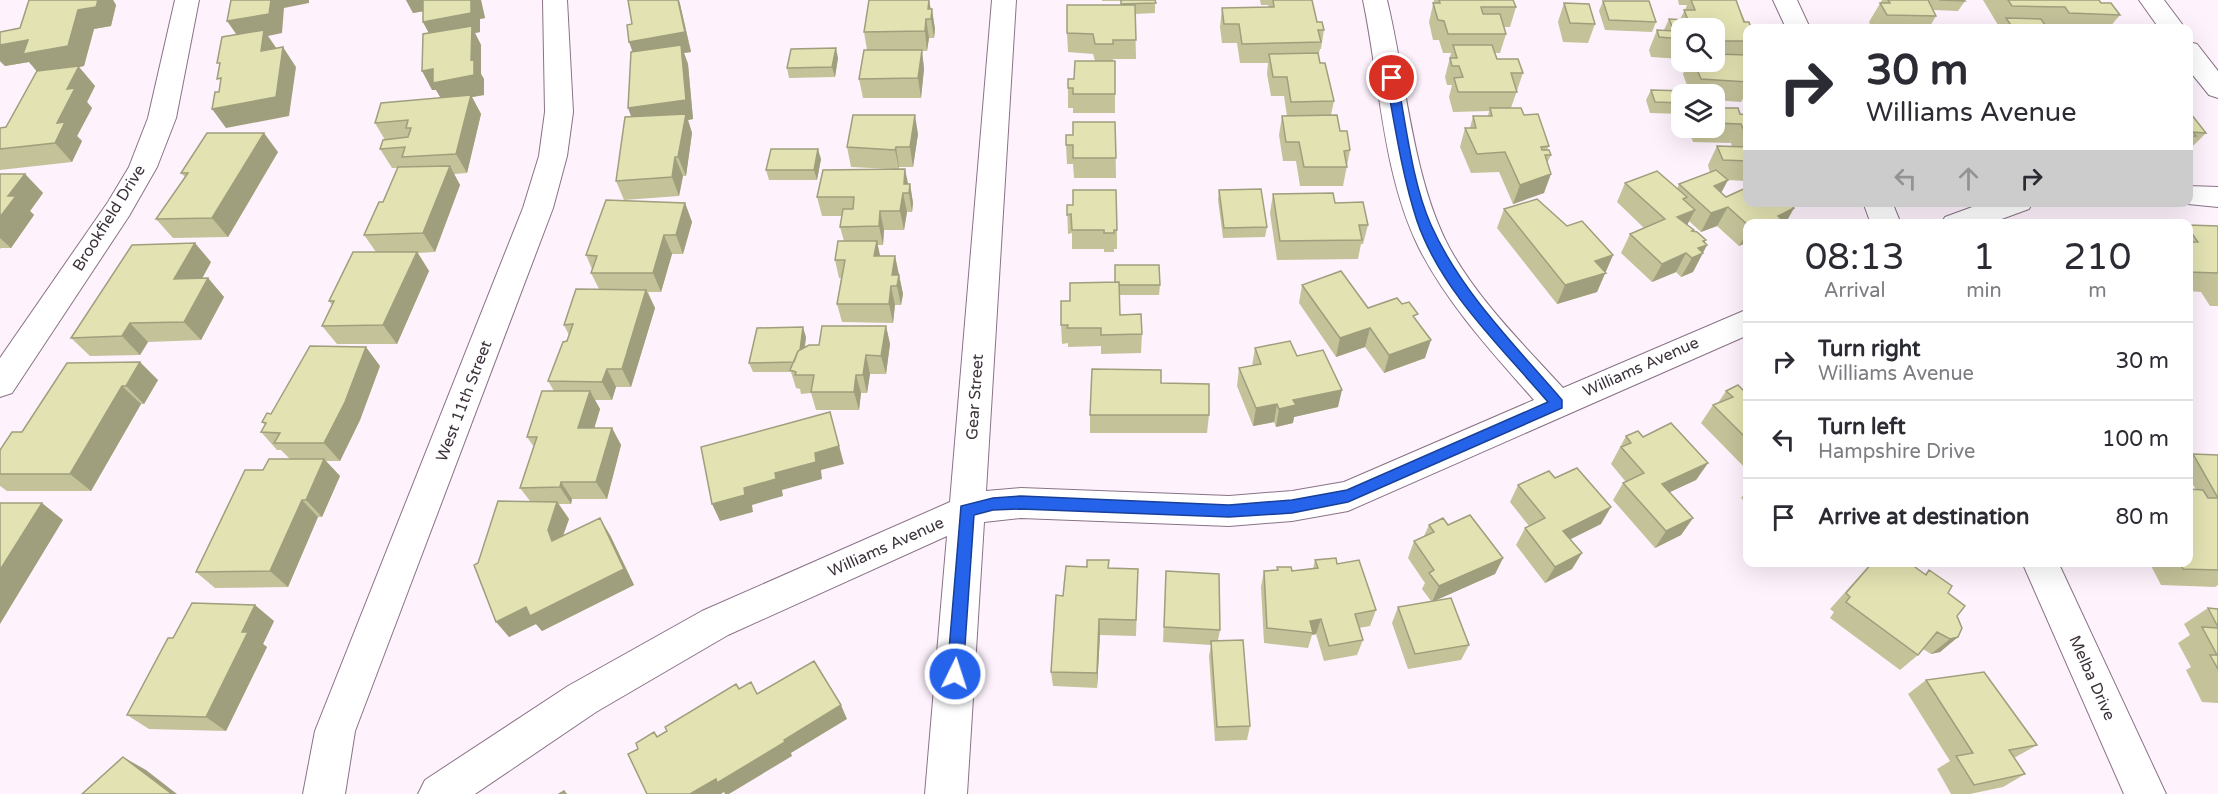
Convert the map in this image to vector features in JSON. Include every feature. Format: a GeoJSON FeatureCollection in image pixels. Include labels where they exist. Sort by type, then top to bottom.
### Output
{"type":"FeatureCollection","features":[{"type":"Feature","properties":{"kind":"street","name":"Brookfield Drive"},"geometry":{"type":"LineString","coordinates":[[0,384],[119,209],[143,167],[162,118],[187,0]]}},
{"type":"Feature","properties":{"kind":"street","name":"West 11th Street"},"geometry":{"type":"LineString","coordinates":[[324,794],[335,731],[538,208],[553,156],[559,112],[555,0]]}},
{"type":"Feature","properties":{"kind":"street","name":"Gear Street"},"geometry":{"type":"LineString","coordinates":[[946,794],[1004,0]]}},
{"type":"Feature","properties":{"kind":"street"},"geometry":{"type":"LineString","coordinates":[[1375,0],[1413,184],[1424,223],[1442,260],[1466,297],[1557,404]]}},
{"type":"Feature","properties":{"kind":"street"},"geometry":{"type":"LineString","coordinates":[[1785,0],[1796,24]]}},
{"type":"Feature","properties":{"kind":"street"},"geometry":{"type":"LineString","coordinates":[[2151,0],[2169,24]]}},
{"type":"Feature","properties":{"kind":"street"},"geometry":{"type":"LineString","coordinates":[[2193,57],[2218,90]]}},
{"type":"Feature","properties":{"kind":"street"},"geometry":{"type":"LineString","coordinates":[[2193,196],[2218,197]]}},
{"type":"Feature","properties":{"kind":"street"},"geometry":{"type":"LineString","coordinates":[[1970,219],[2004,207]]}},
{"type":"Feature","properties":{"kind":"street","name":"Williams Avenue"},"geometry":{"type":"LineString","coordinates":[[439,794],[582,699],[715,623],[967,511],[993,504],[1021,503],[1229,511],[1303,504],[1348,496],[1743,323]]}},
{"type":"Feature","properties":{"kind":"street","name":"Melba Drive"},"geometry":{"type":"LineString","coordinates":[[2042,567],[2145,794]]}},
{"type":"Feature","properties":{"kind":"building"},"geometry":{"type":"Polygon","coordinates":[[[29,0],[98,0],[96,7],[78,10],[68,46],[23,54],[28,40],[0,45],[0,32],[20,28],[29,0]]]}},
{"type":"Feature","properties":{"kind":"building"},"geometry":{"type":"Polygon","coordinates":[[[231,0],[271,0],[269,14],[227,21],[231,0]]]}},
{"type":"Feature","properties":{"kind":"building"},"geometry":{"type":"Polygon","coordinates":[[[423,0],[471,0],[471,13],[423,22],[423,0]]]}},
{"type":"Feature","properties":{"kind":"building"},"geometry":{"type":"Polygon","coordinates":[[[628,0],[678,0],[685,32],[629,42],[627,25],[632,24],[628,0]]]}},
{"type":"Feature","properties":{"kind":"building"},"geometry":{"type":"Polygon","coordinates":[[[869,0],[929,0],[928,9],[932,9],[931,19],[926,19],[925,31],[864,32],[869,0]]]}},
{"type":"Feature","properties":{"kind":"building"},"geometry":{"type":"Polygon","coordinates":[[[1121,0],[1155,0],[1156,3],[1121,4],[1121,0]]]}},
{"type":"Feature","properties":{"kind":"building"},"geometry":{"type":"Polygon","coordinates":[[[1273,0],[1312,0],[1317,22],[1322,22],[1324,30],[1318,30],[1321,42],[1242,44],[1239,24],[1224,24],[1222,8],[1274,7],[1273,0]]]}},
{"type":"Feature","properties":{"kind":"building"},"geometry":{"type":"Polygon","coordinates":[[[1439,0],[1513,0],[1516,7],[1481,7],[1483,14],[1500,14],[1506,34],[1448,34],[1444,21],[1438,20],[1433,3],[1440,3],[1439,0]]]}},
{"type":"Feature","properties":{"kind":"building"},"geometry":{"type":"Polygon","coordinates":[[[1691,0],[1736,0],[1744,22],[1750,24],[1743,24],[1743,41],[1725,41],[1725,18],[1687,18],[1684,10],[1695,10],[1691,0]]]}},
{"type":"Feature","properties":{"kind":"building"},"geometry":{"type":"Polygon","coordinates":[[[1888,0],[1928,0],[1936,16],[1887,15],[1880,3],[1890,3],[1888,0]]]}},
{"type":"Feature","properties":{"kind":"building"},"geometry":{"type":"Polygon","coordinates":[[[2008,0],[2099,0],[2101,3],[2111,3],[2120,15],[2069,13],[2065,7],[2012,6],[2008,0]]]}},
{"type":"Feature","properties":{"kind":"building"},"geometry":{"type":"Polygon","coordinates":[[[1603,1],[1649,1],[1656,22],[1609,20],[1603,1]]]}},
{"type":"Feature","properties":{"kind":"building"},"geometry":{"type":"Polygon","coordinates":[[[1564,3],[1589,4],[1595,24],[1570,23],[1564,3]]]}},
{"type":"Feature","properties":{"kind":"building"},"geometry":{"type":"Polygon","coordinates":[[[1067,5],[1135,5],[1136,40],[1113,40],[1113,44],[1095,44],[1093,34],[1067,33],[1067,5]]]}},
{"type":"Feature","properties":{"kind":"building"},"geometry":{"type":"Polygon","coordinates":[[[2006,18],[2041,19],[2044,24],[2010,24],[2006,18]]]}},
{"type":"Feature","properties":{"kind":"building"},"geometry":{"type":"Polygon","coordinates":[[[472,26],[471,60],[474,59],[474,75],[433,83],[433,69],[422,71],[423,34],[472,26]]]}},
{"type":"Feature","properties":{"kind":"building"},"geometry":{"type":"Polygon","coordinates":[[[264,30],[261,51],[283,47],[276,97],[212,109],[215,92],[219,92],[221,78],[217,79],[220,63],[217,63],[222,37],[264,30]]]}},
{"type":"Feature","properties":{"kind":"building"},"geometry":{"type":"Polygon","coordinates":[[[1657,30],[1671,31],[1671,38],[1659,37],[1657,30]]]}},
{"type":"Feature","properties":{"kind":"building"},"geometry":{"type":"Polygon","coordinates":[[[681,45],[686,100],[628,108],[631,52],[681,45]]]}},
{"type":"Feature","properties":{"kind":"building"},"geometry":{"type":"Polygon","coordinates":[[[1453,45],[1492,45],[1497,59],[1518,59],[1523,73],[1511,73],[1517,92],[1458,92],[1454,78],[1463,77],[1459,66],[1452,66],[1450,58],[1457,58],[1453,45]]]}},
{"type":"Feature","properties":{"kind":"building"},"geometry":{"type":"Polygon","coordinates":[[[836,48],[832,67],[787,68],[791,49],[836,48]]]}},
{"type":"Feature","properties":{"kind":"building"},"geometry":{"type":"Polygon","coordinates":[[[864,50],[922,50],[918,78],[859,79],[864,50]]]}},
{"type":"Feature","properties":{"kind":"building"},"geometry":{"type":"Polygon","coordinates":[[[1318,53],[1320,63],[1325,63],[1334,101],[1291,102],[1287,77],[1273,77],[1269,54],[1318,53]]]}},
{"type":"Feature","properties":{"kind":"building"},"geometry":{"type":"Polygon","coordinates":[[[1725,54],[1743,55],[1743,82],[1701,79],[1698,72],[1725,72],[1725,54]]]}},
{"type":"Feature","properties":{"kind":"building"},"geometry":{"type":"Polygon","coordinates":[[[1075,61],[1115,61],[1115,94],[1073,94],[1073,88],[1068,88],[1068,79],[1074,79],[1075,61]]]}},
{"type":"Feature","properties":{"kind":"building"},"geometry":{"type":"Polygon","coordinates":[[[79,66],[67,89],[75,88],[57,123],[65,122],[55,143],[0,149],[0,128],[6,127],[37,71],[79,66]]]}},
{"type":"Feature","properties":{"kind":"building"},"geometry":{"type":"Polygon","coordinates":[[[1651,90],[1671,91],[1671,103],[1655,102],[1651,90]]]}},
{"type":"Feature","properties":{"kind":"building"},"geometry":{"type":"Polygon","coordinates":[[[471,95],[456,154],[402,157],[405,147],[380,149],[383,140],[408,137],[411,128],[406,128],[408,120],[375,123],[381,103],[471,95]]]}},
{"type":"Feature","properties":{"kind":"building"},"geometry":{"type":"Polygon","coordinates":[[[1490,108],[1521,108],[1524,115],[1538,114],[1549,146],[1541,147],[1542,150],[1549,150],[1551,155],[1545,155],[1551,174],[1520,185],[1505,152],[1477,154],[1465,128],[1476,128],[1473,116],[1492,116],[1490,108]]]}},
{"type":"Feature","properties":{"kind":"building"},"geometry":{"type":"Polygon","coordinates":[[[1725,108],[1738,108],[1740,114],[1743,114],[1743,129],[1741,124],[1725,123],[1725,108]]]}},
{"type":"Feature","properties":{"kind":"building"},"geometry":{"type":"Polygon","coordinates":[[[686,114],[672,177],[616,181],[625,117],[686,114]]]}},
{"type":"Feature","properties":{"kind":"building"},"geometry":{"type":"Polygon","coordinates":[[[853,115],[915,115],[910,147],[896,147],[895,150],[847,147],[853,115]]]}},
{"type":"Feature","properties":{"kind":"building"},"geometry":{"type":"Polygon","coordinates":[[[1337,115],[1340,131],[1347,131],[1350,150],[1344,151],[1347,167],[1304,167],[1299,142],[1286,142],[1282,116],[1337,115]]]}},
{"type":"Feature","properties":{"kind":"building"},"geometry":{"type":"Polygon","coordinates":[[[2193,116],[2206,133],[2193,132],[2193,116]]]}},
{"type":"Feature","properties":{"kind":"building"},"geometry":{"type":"Polygon","coordinates":[[[1073,122],[1115,122],[1116,158],[1073,158],[1073,145],[1066,145],[1066,135],[1073,135],[1073,122]]]}},
{"type":"Feature","properties":{"kind":"building"},"geometry":{"type":"Polygon","coordinates":[[[207,133],[264,133],[212,218],[156,219],[188,173],[181,173],[207,133]]]}},
{"type":"Feature","properties":{"kind":"building"},"geometry":{"type":"Polygon","coordinates":[[[1717,146],[1743,147],[1743,161],[1723,160],[1717,146]]]}},
{"type":"Feature","properties":{"kind":"building"},"geometry":{"type":"Polygon","coordinates":[[[771,149],[818,149],[814,170],[766,170],[771,149]]]}},
{"type":"Feature","properties":{"kind":"building"},"geometry":{"type":"Polygon","coordinates":[[[450,166],[423,233],[364,235],[379,202],[383,202],[398,167],[450,166]]]}},
{"type":"Feature","properties":{"kind":"building"},"geometry":{"type":"Polygon","coordinates":[[[905,169],[904,184],[910,184],[909,193],[903,193],[900,211],[880,211],[879,226],[840,227],[843,209],[853,209],[854,197],[817,197],[823,170],[905,169]]]}},
{"type":"Feature","properties":{"kind":"building"},"geometry":{"type":"Polygon","coordinates":[[[1716,170],[1728,180],[1714,186],[1726,197],[1743,189],[1743,207],[1794,208],[1778,216],[1781,219],[1743,220],[1728,207],[1711,213],[1679,184],[1716,170]]]}},
{"type":"Feature","properties":{"kind":"building"},"geometry":{"type":"Polygon","coordinates":[[[1657,171],[1687,197],[1683,199],[1695,210],[1677,217],[1706,240],[1703,241],[1707,245],[1698,248],[1703,253],[1692,258],[1686,253],[1662,264],[1630,234],[1665,219],[1625,183],[1657,171]]]}},
{"type":"Feature","properties":{"kind":"building"},"geometry":{"type":"Polygon","coordinates":[[[0,174],[25,174],[8,196],[16,196],[0,217],[0,174]]]}},
{"type":"Feature","properties":{"kind":"building"},"geometry":{"type":"Polygon","coordinates":[[[1261,189],[1267,227],[1224,228],[1219,190],[1261,189]]]}},
{"type":"Feature","properties":{"kind":"building"},"geometry":{"type":"Polygon","coordinates":[[[1073,190],[1116,190],[1117,230],[1114,230],[1114,233],[1104,233],[1104,230],[1072,230],[1071,214],[1067,215],[1067,205],[1073,205],[1073,190]]]}},
{"type":"Feature","properties":{"kind":"building"},"geometry":{"type":"Polygon","coordinates":[[[1333,193],[1335,203],[1363,202],[1368,225],[1359,225],[1362,240],[1280,241],[1273,194],[1333,193]]]}},
{"type":"Feature","properties":{"kind":"building"},"geometry":{"type":"Polygon","coordinates":[[[1537,199],[1567,226],[1582,221],[1613,255],[1595,261],[1606,273],[1565,285],[1504,209],[1537,199]]]}},
{"type":"Feature","properties":{"kind":"building"},"geometry":{"type":"Polygon","coordinates":[[[606,200],[685,203],[676,235],[664,235],[653,273],[591,273],[597,256],[586,255],[606,200]]]}},
{"type":"Feature","properties":{"kind":"building"},"geometry":{"type":"Polygon","coordinates":[[[2193,225],[2218,226],[2218,273],[2193,272],[2193,242],[2198,242],[2193,235],[2193,225]]]}},
{"type":"Feature","properties":{"kind":"building"},"geometry":{"type":"Polygon","coordinates":[[[838,241],[877,241],[874,256],[895,256],[892,275],[899,275],[897,286],[891,286],[889,304],[837,304],[845,260],[835,260],[838,241]]]}},
{"type":"Feature","properties":{"kind":"building"},"geometry":{"type":"Polygon","coordinates":[[[195,243],[174,279],[208,278],[184,322],[130,323],[122,336],[71,338],[132,245],[195,243]]]}},
{"type":"Feature","properties":{"kind":"building"},"geometry":{"type":"Polygon","coordinates":[[[353,252],[417,252],[383,325],[322,326],[334,301],[329,301],[353,252]]]}},
{"type":"Feature","properties":{"kind":"building"},"geometry":{"type":"Polygon","coordinates":[[[1115,265],[1159,265],[1160,285],[1119,285],[1119,282],[1115,282],[1115,265]]]}},
{"type":"Feature","properties":{"kind":"building"},"geometry":{"type":"Polygon","coordinates":[[[1341,271],[1368,308],[1397,298],[1402,304],[1409,302],[1418,314],[1413,316],[1431,340],[1389,355],[1370,328],[1340,338],[1302,285],[1341,271]]]}},
{"type":"Feature","properties":{"kind":"building"},"geometry":{"type":"Polygon","coordinates":[[[1119,282],[1120,315],[1141,314],[1142,334],[1101,335],[1101,328],[1067,328],[1068,325],[1061,325],[1061,301],[1070,301],[1070,283],[1119,282]]]}},
{"type":"Feature","properties":{"kind":"building"},"geometry":{"type":"Polygon","coordinates":[[[576,289],[646,290],[622,369],[607,369],[602,382],[548,381],[563,342],[567,341],[573,324],[564,325],[576,289]]]}},
{"type":"Feature","properties":{"kind":"building"},"geometry":{"type":"Polygon","coordinates":[[[822,326],[886,326],[881,356],[866,355],[863,375],[856,375],[854,392],[811,392],[814,375],[795,375],[796,372],[790,370],[798,351],[809,345],[819,345],[822,326]]]}},
{"type":"Feature","properties":{"kind":"building"},"geometry":{"type":"Polygon","coordinates":[[[803,327],[800,350],[794,362],[749,363],[757,328],[803,327]]]}},
{"type":"Feature","properties":{"kind":"building"},"geometry":{"type":"Polygon","coordinates":[[[1290,341],[1297,356],[1323,350],[1342,390],[1293,400],[1296,405],[1279,409],[1277,404],[1256,408],[1239,368],[1261,364],[1255,348],[1290,341]]]}},
{"type":"Feature","properties":{"kind":"building"},"geometry":{"type":"Polygon","coordinates":[[[310,346],[366,347],[345,402],[324,443],[274,443],[280,433],[261,432],[266,423],[262,422],[267,413],[271,414],[310,346]]]}},
{"type":"Feature","properties":{"kind":"building"},"geometry":{"type":"Polygon","coordinates":[[[140,362],[126,386],[122,386],[70,474],[0,474],[0,450],[12,432],[22,432],[67,363],[140,362]]]}},
{"type":"Feature","properties":{"kind":"building"},"geometry":{"type":"Polygon","coordinates":[[[1092,369],[1161,370],[1161,383],[1209,384],[1209,415],[1090,415],[1092,369]]]}},
{"type":"Feature","properties":{"kind":"building"},"geometry":{"type":"Polygon","coordinates":[[[1738,385],[1743,390],[1743,435],[1713,405],[1733,397],[1726,391],[1738,385]]]}},
{"type":"Feature","properties":{"kind":"building"},"geometry":{"type":"Polygon","coordinates":[[[542,391],[590,391],[578,428],[612,428],[596,482],[561,482],[560,487],[520,488],[537,437],[527,437],[542,391]]]}},
{"type":"Feature","properties":{"kind":"building"},"geometry":{"type":"Polygon","coordinates":[[[830,412],[839,446],[815,453],[816,462],[775,473],[776,479],[744,488],[745,495],[712,504],[701,447],[830,412]]]}},
{"type":"Feature","properties":{"kind":"building"},"geometry":{"type":"Polygon","coordinates":[[[1671,423],[1708,463],[1662,484],[1693,518],[1666,531],[1623,483],[1644,473],[1621,447],[1631,443],[1626,436],[1638,431],[1643,437],[1671,423]]]}},
{"type":"Feature","properties":{"kind":"building"},"geometry":{"type":"Polygon","coordinates":[[[2193,454],[2218,455],[2218,498],[2193,454]]]}},
{"type":"Feature","properties":{"kind":"building"},"geometry":{"type":"Polygon","coordinates":[[[269,459],[324,459],[306,500],[302,500],[270,571],[196,572],[245,470],[263,470],[269,459]]]}},
{"type":"Feature","properties":{"kind":"building"},"geometry":{"type":"Polygon","coordinates":[[[1577,468],[1611,507],[1563,531],[1582,553],[1555,567],[1525,528],[1545,518],[1518,485],[1549,471],[1555,478],[1577,468]]]}},
{"type":"Feature","properties":{"kind":"building"},"geometry":{"type":"Polygon","coordinates":[[[2193,489],[2203,490],[2208,498],[2218,498],[2218,570],[2183,569],[2182,567],[2193,567],[2193,489]]]}},
{"type":"Feature","properties":{"kind":"building"},"geometry":{"type":"Polygon","coordinates":[[[498,501],[557,502],[548,530],[552,541],[600,518],[624,569],[530,616],[526,607],[496,622],[474,565],[478,563],[498,501]]]}},
{"type":"Feature","properties":{"kind":"building"},"geometry":{"type":"Polygon","coordinates":[[[0,503],[42,503],[0,570],[0,503]]]}},
{"type":"Feature","properties":{"kind":"building"},"geometry":{"type":"Polygon","coordinates":[[[1470,515],[1503,558],[1439,586],[1429,573],[1434,570],[1414,541],[1434,532],[1429,525],[1443,518],[1448,525],[1470,515]]]}},
{"type":"Feature","properties":{"kind":"building"},"geometry":{"type":"Polygon","coordinates":[[[1336,558],[1337,564],[1359,560],[1376,610],[1355,614],[1363,640],[1329,646],[1321,619],[1310,621],[1313,633],[1267,628],[1264,571],[1278,570],[1277,567],[1291,567],[1292,571],[1318,568],[1315,560],[1336,558]]]}},
{"type":"Feature","properties":{"kind":"building"},"geometry":{"type":"Polygon","coordinates":[[[1087,560],[1109,560],[1108,568],[1138,569],[1136,620],[1099,619],[1097,673],[1051,672],[1056,595],[1063,596],[1066,566],[1087,567],[1087,560]]]}},
{"type":"Feature","properties":{"kind":"building"},"geometry":{"type":"Polygon","coordinates":[[[1869,567],[1915,567],[1926,575],[1929,570],[1952,586],[1948,593],[1965,606],[1957,616],[1962,628],[1958,637],[1950,639],[1937,632],[1918,655],[1846,602],[1850,597],[1846,593],[1869,567]]]}},
{"type":"Feature","properties":{"kind":"building"},"geometry":{"type":"Polygon","coordinates":[[[1166,571],[1219,574],[1220,630],[1164,627],[1166,571]]]}},
{"type":"Feature","properties":{"kind":"building"},"geometry":{"type":"Polygon","coordinates":[[[1451,598],[1469,645],[1415,654],[1398,607],[1451,598]]]}},
{"type":"Feature","properties":{"kind":"building"},"geometry":{"type":"Polygon","coordinates":[[[192,603],[255,605],[242,632],[248,632],[206,717],[127,715],[168,638],[173,638],[192,603]]]}},
{"type":"Feature","properties":{"kind":"building"},"geometry":{"type":"Polygon","coordinates":[[[2208,608],[2218,609],[2218,627],[2208,608]]]}},
{"type":"Feature","properties":{"kind":"building"},"geometry":{"type":"Polygon","coordinates":[[[2202,627],[2218,628],[2218,669],[2210,655],[2217,655],[2202,627]]]}},
{"type":"Feature","properties":{"kind":"building"},"geometry":{"type":"Polygon","coordinates":[[[1243,640],[1250,726],[1217,727],[1211,641],[1243,640]]]}},
{"type":"Feature","properties":{"kind":"building"},"geometry":{"type":"Polygon","coordinates":[[[814,661],[841,705],[717,783],[716,779],[690,794],[647,794],[628,754],[638,749],[636,743],[654,732],[657,737],[667,731],[665,727],[736,684],[739,689],[751,682],[757,694],[814,661]]]}},
{"type":"Feature","properties":{"kind":"building"},"geometry":{"type":"Polygon","coordinates":[[[1984,672],[2037,745],[2009,750],[2025,774],[1974,785],[1956,756],[1973,753],[1926,680],[1984,672]]]}},
{"type":"Feature","properties":{"kind":"building"},"geometry":{"type":"Polygon","coordinates":[[[123,757],[172,794],[82,794],[123,757]]]}},
{"type":"Feature","properties":{"kind":"route"},"geometry":{"type":"LineString","coordinates":[[955,674],[967,511],[993,504],[1021,503],[1229,511],[1292,506],[1348,496],[1557,404],[1466,297],[1442,260],[1424,223],[1413,184],[1392,78]]}}]}
